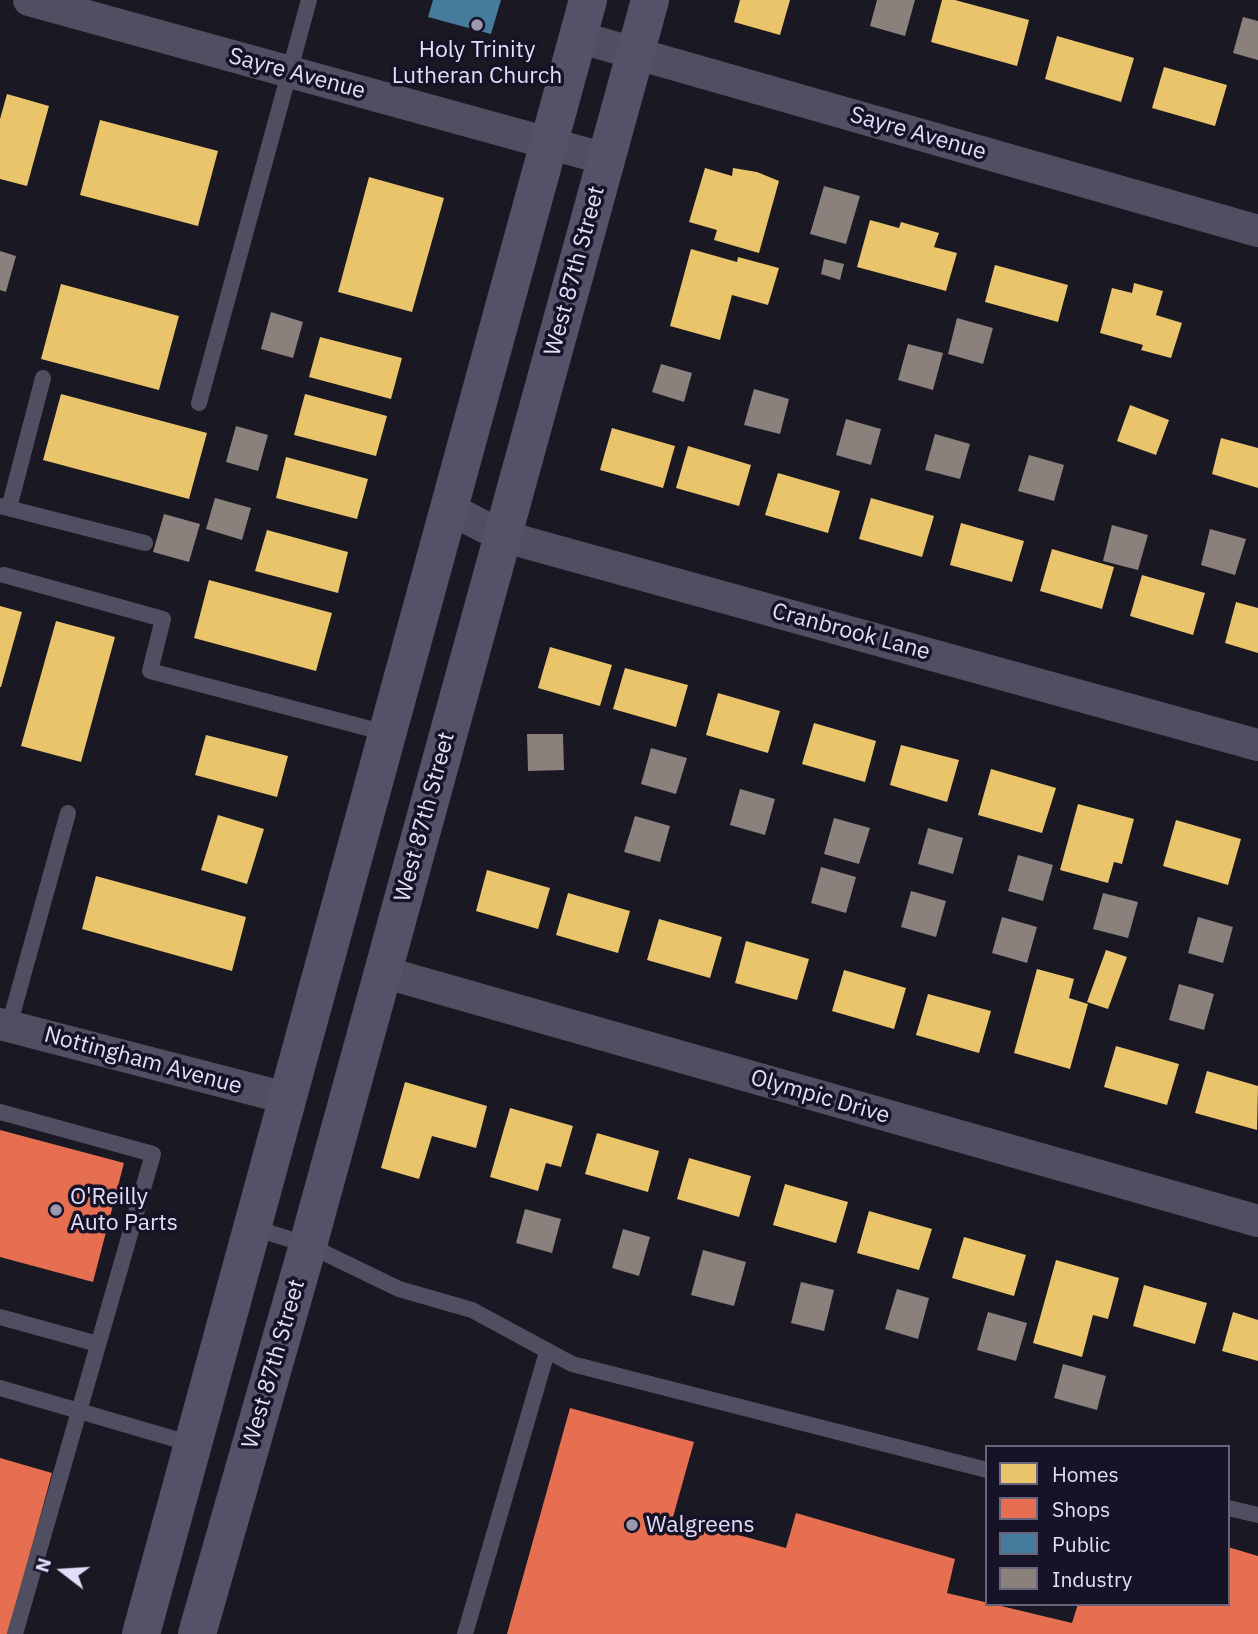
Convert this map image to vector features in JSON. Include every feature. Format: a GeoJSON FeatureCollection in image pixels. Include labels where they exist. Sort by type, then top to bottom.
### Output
{"type":"FeatureCollection","features":[{"type":"Feature","properties":{"kind":"main road"},"geometry":{"type":"LineString","coordinates":[[141,1634],[588,0]]}},
{"type":"Feature","properties":{"kind":"main road","name":"West 87th Street"},"geometry":{"type":"LineString","coordinates":[[197,1634],[308,1245],[650,0]]}},
{"type":"Feature","properties":{"kind":"street","name":"Sayre Avenue"},"geometry":{"type":"LineString","coordinates":[[41,2],[606,159]]}},
{"type":"Feature","properties":{"kind":"street","name":"Sayre Avenue"},"geometry":{"type":"LineString","coordinates":[[578,37],[1258,232]]}},
{"type":"Feature","properties":{"kind":"street","name":"Cranbrook Lane"},"geometry":{"type":"LineString","coordinates":[[448,508],[502,536],[1258,745]]}},
{"type":"Feature","properties":{"kind":"street","name":"Olympic Drive"},"geometry":{"type":"LineString","coordinates":[[383,972],[1258,1220]]}},
{"type":"Feature","properties":{"kind":"street","name":"Nottingham Avenue"},"geometry":{"type":"LineString","coordinates":[[4,1025],[286,1098]]}},
{"type":"Feature","properties":{"kind":"lane"},"geometry":{"type":"LineString","coordinates":[[199,403],[309,0]]}},
{"type":"Feature","properties":{"kind":"lane"},"geometry":{"type":"LineString","coordinates":[[43,378],[5,507],[145,542]]}},
{"type":"Feature","properties":{"kind":"lane"},"geometry":{"type":"LineString","coordinates":[[4,575],[163,619],[150,671],[386,733]]}},
{"type":"Feature","properties":{"kind":"lane"},"geometry":{"type":"LineString","coordinates":[[4,1025],[68,813]]}},
{"type":"Feature","properties":{"kind":"lane"},"geometry":{"type":"LineString","coordinates":[[0,1112],[153,1154],[15,1634]]}},
{"type":"Feature","properties":{"kind":"lane"},"geometry":{"type":"LineString","coordinates":[[251,1227],[308,1245],[399,1289],[472,1310],[572,1364],[985,1469]]}},
{"type":"Feature","properties":{"kind":"lane"},"geometry":{"type":"LineString","coordinates":[[0,1317],[98,1344]]}},
{"type":"Feature","properties":{"kind":"lane"},"geometry":{"type":"LineString","coordinates":[[465,1634],[547,1352]]}},
{"type":"Feature","properties":{"kind":"lane"},"geometry":{"type":"LineString","coordinates":[[0,1388],[192,1444]]}},
{"type":"Feature","properties":{"kind":"lane"},"geometry":{"type":"LineString","coordinates":[[1230,1508],[1258,1515]]}},
{"type":"Feature","properties":{"kind":"building: Homes"},"geometry":{"type":"Polygon","coordinates":[[[740,0],[790,0],[780,35],[734,22],[740,0]]]}},
{"type":"Feature","properties":{"kind":"building: Homes"},"geometry":{"type":"Polygon","coordinates":[[[942,0],[955,0],[1029,20],[1017,66],[931,42],[942,0]]]}},
{"type":"Feature","properties":{"kind":"building: Homes"},"geometry":{"type":"Polygon","coordinates":[[[1057,36],[1134,58],[1121,102],[1045,79],[1057,36]]]}},
{"type":"Feature","properties":{"kind":"building: Homes"},"geometry":{"type":"Polygon","coordinates":[[[1164,67],[1227,85],[1215,126],[1152,108],[1164,67]]]}},
{"type":"Feature","properties":{"kind":"building: Homes"},"geometry":{"type":"Polygon","coordinates":[[[7,94],[49,106],[27,186],[0,179],[0,119],[7,94]]]}},
{"type":"Feature","properties":{"kind":"building: Homes"},"geometry":{"type":"Polygon","coordinates":[[[100,120],[218,151],[198,226],[80,195],[100,120]]]}},
{"type":"Feature","properties":{"kind":"building: Homes"},"geometry":{"type":"Polygon","coordinates":[[[705,168],[732,176],[733,168],[757,172],[779,181],[759,253],[714,240],[717,230],[689,222],[705,168]]]}},
{"type":"Feature","properties":{"kind":"building: Homes"},"geometry":{"type":"Polygon","coordinates":[[[369,177],[444,198],[412,312],[338,292],[369,177]]]}},
{"type":"Feature","properties":{"kind":"building: Homes"},"geometry":{"type":"Polygon","coordinates":[[[870,220],[899,228],[901,222],[939,233],[934,247],[957,253],[946,291],[857,267],[870,220]]]}},
{"type":"Feature","properties":{"kind":"building: Homes"},"geometry":{"type":"Polygon","coordinates":[[[691,249],[737,262],[738,257],[779,268],[768,305],[732,295],[720,340],[670,326],[691,249]]]}},
{"type":"Feature","properties":{"kind":"building: Homes"},"geometry":{"type":"Polygon","coordinates":[[[995,265],[1068,285],[1058,322],[985,302],[995,265]]]}},
{"type":"Feature","properties":{"kind":"building: Homes"},"geometry":{"type":"Polygon","coordinates":[[[1134,283],[1163,291],[1156,315],[1182,323],[1171,358],[1141,350],[1143,345],[1100,333],[1112,288],[1132,293],[1134,283]]]}},
{"type":"Feature","properties":{"kind":"building: Homes"},"geometry":{"type":"Polygon","coordinates":[[[61,284],[179,316],[159,390],[41,359],[61,284]]]}},
{"type":"Feature","properties":{"kind":"building: Homes"},"geometry":{"type":"Polygon","coordinates":[[[320,337],[402,358],[391,399],[309,377],[320,337]]]}},
{"type":"Feature","properties":{"kind":"building: Homes"},"geometry":{"type":"Polygon","coordinates":[[[61,394],[207,433],[189,499],[43,460],[61,394]]]}},
{"type":"Feature","properties":{"kind":"building: Homes"},"geometry":{"type":"Polygon","coordinates":[[[305,394],[387,416],[376,456],[294,435],[305,394]]]}},
{"type":"Feature","properties":{"kind":"building: Homes"},"geometry":{"type":"Polygon","coordinates":[[[1130,405],[1169,420],[1156,455],[1117,441],[1130,405]]]}},
{"type":"Feature","properties":{"kind":"building: Homes"},"geometry":{"type":"Polygon","coordinates":[[[612,428],[675,446],[663,488],[600,470],[612,428]]]}},
{"type":"Feature","properties":{"kind":"building: Homes"},"geometry":{"type":"Polygon","coordinates":[[[1221,438],[1258,448],[1258,488],[1212,474],[1221,438]]]}},
{"type":"Feature","properties":{"kind":"building: Homes"},"geometry":{"type":"Polygon","coordinates":[[[688,446],[751,465],[739,506],[676,488],[688,446]]]}},
{"type":"Feature","properties":{"kind":"building: Homes"},"geometry":{"type":"Polygon","coordinates":[[[286,457],[368,479],[357,519],[276,498],[286,457]]]}},
{"type":"Feature","properties":{"kind":"building: Homes"},"geometry":{"type":"Polygon","coordinates":[[[778,473],[840,491],[828,533],[765,515],[778,473]]]}},
{"type":"Feature","properties":{"kind":"building: Homes"},"geometry":{"type":"Polygon","coordinates":[[[871,498],[934,516],[922,557],[859,539],[871,498]]]}},
{"type":"Feature","properties":{"kind":"building: Homes"},"geometry":{"type":"Polygon","coordinates":[[[961,523],[1024,541],[1012,582],[950,565],[961,523]]]}},
{"type":"Feature","properties":{"kind":"building: Homes"},"geometry":{"type":"Polygon","coordinates":[[[267,530],[348,552],[338,593],[255,571],[267,530]]]}},
{"type":"Feature","properties":{"kind":"building: Homes"},"geometry":{"type":"Polygon","coordinates":[[[1052,549],[1114,567],[1102,609],[1040,591],[1052,549]]]}},
{"type":"Feature","properties":{"kind":"building: Homes"},"geometry":{"type":"Polygon","coordinates":[[[1142,575],[1205,593],[1193,635],[1130,616],[1142,575]]]}},
{"type":"Feature","properties":{"kind":"building: Homes"},"geometry":{"type":"Polygon","coordinates":[[[209,580],[332,613],[316,671],[194,638],[209,580]]]}},
{"type":"Feature","properties":{"kind":"building: Homes"},"geometry":{"type":"Polygon","coordinates":[[[1236,602],[1258,608],[1258,653],[1225,643],[1236,602]]]}},
{"type":"Feature","properties":{"kind":"building: Homes"},"geometry":{"type":"Polygon","coordinates":[[[0,606],[22,612],[1,687],[0,687],[0,606]]]}},
{"type":"Feature","properties":{"kind":"building: Homes"},"geometry":{"type":"Polygon","coordinates":[[[56,621],[115,637],[81,762],[21,746],[56,621]]]}},
{"type":"Feature","properties":{"kind":"building: Homes"},"geometry":{"type":"Polygon","coordinates":[[[550,647],[612,665],[600,706],[538,688],[550,647]]]}},
{"type":"Feature","properties":{"kind":"building: Homes"},"geometry":{"type":"Polygon","coordinates":[[[625,668],[688,685],[676,727],[613,709],[625,668]]]}},
{"type":"Feature","properties":{"kind":"building: Homes"},"geometry":{"type":"Polygon","coordinates":[[[718,693],[780,711],[768,753],[706,735],[718,693]]]}},
{"type":"Feature","properties":{"kind":"building: Homes"},"geometry":{"type":"Polygon","coordinates":[[[814,723],[876,741],[865,782],[802,764],[814,723]]]}},
{"type":"Feature","properties":{"kind":"building: Homes"},"geometry":{"type":"Polygon","coordinates":[[[206,735],[288,756],[277,797],[195,775],[206,735]]]}},
{"type":"Feature","properties":{"kind":"building: Homes"},"geometry":{"type":"Polygon","coordinates":[[[901,745],[959,760],[947,802],[890,785],[901,745]]]}},
{"type":"Feature","properties":{"kind":"building: Homes"},"geometry":{"type":"Polygon","coordinates":[[[991,769],[1056,788],[1042,833],[978,815],[991,769]]]}},
{"type":"Feature","properties":{"kind":"building: Homes"},"geometry":{"type":"Polygon","coordinates":[[[1078,804],[1134,819],[1122,864],[1114,862],[1108,883],[1060,870],[1078,804]]]}},
{"type":"Feature","properties":{"kind":"building: Homes"},"geometry":{"type":"Polygon","coordinates":[[[218,815],[264,829],[247,884],[201,870],[218,815]]]}},
{"type":"Feature","properties":{"kind":"building: Homes"},"geometry":{"type":"Polygon","coordinates":[[[1176,820],[1241,839],[1228,885],[1163,866],[1176,820]]]}},
{"type":"Feature","properties":{"kind":"building: Homes"},"geometry":{"type":"Polygon","coordinates":[[[487,870],[550,888],[538,929],[476,911],[487,870]]]}},
{"type":"Feature","properties":{"kind":"building: Homes"},"geometry":{"type":"Polygon","coordinates":[[[96,876],[246,917],[232,971],[82,929],[96,876]]]}},
{"type":"Feature","properties":{"kind":"building: Homes"},"geometry":{"type":"Polygon","coordinates":[[[568,893],[630,911],[618,953],[556,935],[568,893]]]}},
{"type":"Feature","properties":{"kind":"building: Homes"},"geometry":{"type":"Polygon","coordinates":[[[659,919],[722,937],[710,978],[647,960],[659,919]]]}},
{"type":"Feature","properties":{"kind":"building: Homes"},"geometry":{"type":"Polygon","coordinates":[[[746,941],[809,959],[797,1000],[735,983],[746,941]]]}},
{"type":"Feature","properties":{"kind":"building: Homes"},"geometry":{"type":"Polygon","coordinates":[[[1106,950],[1127,957],[1108,1009],[1087,1002],[1106,950]]]}},
{"type":"Feature","properties":{"kind":"building: Homes"},"geometry":{"type":"Polygon","coordinates":[[[1037,969],[1074,979],[1069,998],[1088,1004],[1070,1069],[1014,1053],[1037,969]]]}},
{"type":"Feature","properties":{"kind":"building: Homes"},"geometry":{"type":"Polygon","coordinates":[[[844,970],[906,988],[894,1029],[832,1011],[844,970]]]}},
{"type":"Feature","properties":{"kind":"building: Homes"},"geometry":{"type":"Polygon","coordinates":[[[928,994],[991,1011],[979,1053],[916,1035],[928,994]]]}},
{"type":"Feature","properties":{"kind":"building: Homes"},"geometry":{"type":"Polygon","coordinates":[[[1116,1046],[1179,1064],[1167,1105],[1104,1087],[1116,1046]]]}},
{"type":"Feature","properties":{"kind":"building: Homes"},"geometry":{"type":"Polygon","coordinates":[[[1207,1071],[1258,1086],[1257,1130],[1195,1113],[1207,1071]]]}},
{"type":"Feature","properties":{"kind":"building: Homes"},"geometry":{"type":"Polygon","coordinates":[[[405,1082],[487,1106],[476,1148],[432,1136],[419,1179],[381,1168],[405,1082]]]}},
{"type":"Feature","properties":{"kind":"building: Homes"},"geometry":{"type":"Polygon","coordinates":[[[510,1108],[573,1126],[561,1167],[546,1163],[538,1191],[490,1177],[510,1108]]]}},
{"type":"Feature","properties":{"kind":"building: Homes"},"geometry":{"type":"Polygon","coordinates":[[[597,1133],[659,1151],[648,1192],[585,1174],[597,1133]]]}},
{"type":"Feature","properties":{"kind":"building: Homes"},"geometry":{"type":"Polygon","coordinates":[[[689,1158],[751,1176],[739,1217],[677,1199],[689,1158]]]}},
{"type":"Feature","properties":{"kind":"building: Homes"},"geometry":{"type":"Polygon","coordinates":[[[785,1184],[848,1202],[836,1243],[773,1225],[785,1184]]]}},
{"type":"Feature","properties":{"kind":"building: Homes"},"geometry":{"type":"Polygon","coordinates":[[[869,1211],[932,1229],[919,1270],[857,1253],[869,1211]]]}},
{"type":"Feature","properties":{"kind":"building: Homes"},"geometry":{"type":"Polygon","coordinates":[[[964,1237],[1026,1255],[1014,1296],[952,1278],[964,1237]]]}},
{"type":"Feature","properties":{"kind":"building: Homes"},"geometry":{"type":"Polygon","coordinates":[[[1056,1260],[1119,1278],[1108,1319],[1093,1315],[1082,1357],[1033,1343],[1056,1260]]]}},
{"type":"Feature","properties":{"kind":"building: Homes"},"geometry":{"type":"Polygon","coordinates":[[[1144,1285],[1207,1303],[1195,1344],[1133,1326],[1144,1285]]]}},
{"type":"Feature","properties":{"kind":"building: Homes"},"geometry":{"type":"Polygon","coordinates":[[[1233,1312],[1258,1320],[1258,1361],[1222,1351],[1233,1312]]]}},
{"type":"Feature","properties":{"kind":"building: Shops","name":"O'Reilly Auto Parts"},"geometry":{"type":"Polygon","coordinates":[[[0,1130],[124,1163],[93,1282],[0,1257],[0,1130]]]}},
{"type":"Feature","properties":{"kind":"building: Shops"},"geometry":{"type":"Polygon","coordinates":[[[570,1408],[694,1442],[673,1517],[786,1548],[796,1513],[955,1559],[947,1593],[985,1602],[985,1606],[1001,1606],[1072,1623],[1077,1606],[1230,1606],[1230,1548],[1258,1556],[1258,1634],[507,1634],[570,1408]]]}},
{"type":"Feature","properties":{"kind":"building: Shops"},"geometry":{"type":"Polygon","coordinates":[[[0,1458],[52,1473],[8,1634],[0,1634],[0,1458]]]}},
{"type":"Feature","properties":{"kind":"building: Public","name":"Holy Trinity Lutheran Church"},"geometry":{"type":"Polygon","coordinates":[[[433,0],[501,0],[491,34],[428,17],[433,0]]]}},
{"type":"Feature","properties":{"kind":"building: Industry"},"geometry":{"type":"Polygon","coordinates":[[[877,0],[915,0],[905,36],[870,26],[877,0]]]}},
{"type":"Feature","properties":{"kind":"building: Industry"},"geometry":{"type":"Polygon","coordinates":[[[1243,17],[1258,21],[1258,60],[1233,53],[1243,17]]]}},
{"type":"Feature","properties":{"kind":"building: Industry"},"geometry":{"type":"Polygon","coordinates":[[[824,186],[860,196],[846,244],[810,234],[824,186]]]}},
{"type":"Feature","properties":{"kind":"building: Industry"},"geometry":{"type":"Polygon","coordinates":[[[0,251],[16,256],[6,292],[0,290],[0,251]]]}},
{"type":"Feature","properties":{"kind":"building: Industry"},"geometry":{"type":"Polygon","coordinates":[[[824,259],[844,264],[840,280],[821,274],[824,259]]]}},
{"type":"Feature","properties":{"kind":"building: Industry"},"geometry":{"type":"Polygon","coordinates":[[[271,312],[303,322],[293,358],[261,349],[271,312]]]}},
{"type":"Feature","properties":{"kind":"building: Industry"},"geometry":{"type":"Polygon","coordinates":[[[957,318],[993,328],[983,364],[948,354],[957,318]]]}},
{"type":"Feature","properties":{"kind":"building: Industry"},"geometry":{"type":"Polygon","coordinates":[[[908,344],[943,353],[933,390],[898,380],[908,344]]]}},
{"type":"Feature","properties":{"kind":"building: Industry"},"geometry":{"type":"Polygon","coordinates":[[[661,364],[692,373],[684,402],[652,392],[661,364]]]}},
{"type":"Feature","properties":{"kind":"building: Industry"},"geometry":{"type":"Polygon","coordinates":[[[754,389],[789,399],[780,434],[744,425],[754,389]]]}},
{"type":"Feature","properties":{"kind":"building: Industry"},"geometry":{"type":"Polygon","coordinates":[[[846,419],[881,429],[871,465],[836,455],[846,419]]]}},
{"type":"Feature","properties":{"kind":"building: Industry"},"geometry":{"type":"Polygon","coordinates":[[[236,426],[268,435],[258,471],[226,462],[236,426]]]}},
{"type":"Feature","properties":{"kind":"building: Industry"},"geometry":{"type":"Polygon","coordinates":[[[935,434],[970,444],[960,479],[925,470],[935,434]]]}},
{"type":"Feature","properties":{"kind":"building: Industry"},"geometry":{"type":"Polygon","coordinates":[[[1029,455],[1064,465],[1054,501],[1018,491],[1029,455]]]}},
{"type":"Feature","properties":{"kind":"building: Industry"},"geometry":{"type":"Polygon","coordinates":[[[215,498],[251,508],[242,540],[206,529],[215,498]]]}},
{"type":"Feature","properties":{"kind":"building: Industry"},"geometry":{"type":"Polygon","coordinates":[[[164,514],[200,524],[189,562],[153,552],[164,514]]]}},
{"type":"Feature","properties":{"kind":"building: Industry"},"geometry":{"type":"Polygon","coordinates":[[[1112,525],[1148,535],[1138,570],[1103,561],[1112,525]]]}},
{"type":"Feature","properties":{"kind":"building: Industry"},"geometry":{"type":"Polygon","coordinates":[[[1210,529],[1246,539],[1235,575],[1201,565],[1210,529]]]}},
{"type":"Feature","properties":{"kind":"building: Industry"},"geometry":{"type":"Polygon","coordinates":[[[527,734],[563,734],[564,770],[528,771],[527,734]]]}},
{"type":"Feature","properties":{"kind":"building: Industry"},"geometry":{"type":"Polygon","coordinates":[[[651,748],[687,758],[676,794],[641,784],[651,748]]]}},
{"type":"Feature","properties":{"kind":"building: Industry"},"geometry":{"type":"Polygon","coordinates":[[[740,789],[775,799],[765,835],[730,825],[740,789]]]}},
{"type":"Feature","properties":{"kind":"building: Industry"},"geometry":{"type":"Polygon","coordinates":[[[635,816],[670,826],[660,862],[624,852],[635,816]]]}},
{"type":"Feature","properties":{"kind":"building: Industry"},"geometry":{"type":"Polygon","coordinates":[[[834,818],[870,828],[859,864],[824,854],[834,818]]]}},
{"type":"Feature","properties":{"kind":"building: Industry"},"geometry":{"type":"Polygon","coordinates":[[[928,828],[963,838],[953,874],[918,864],[928,828]]]}},
{"type":"Feature","properties":{"kind":"building: Industry"},"geometry":{"type":"Polygon","coordinates":[[[1018,855],[1053,865],[1043,901],[1008,891],[1018,855]]]}},
{"type":"Feature","properties":{"kind":"building: Industry"},"geometry":{"type":"Polygon","coordinates":[[[821,867],[856,877],[846,913],[811,903],[821,867]]]}},
{"type":"Feature","properties":{"kind":"building: Industry"},"geometry":{"type":"Polygon","coordinates":[[[911,891],[946,901],[936,937],[901,927],[911,891]]]}},
{"type":"Feature","properties":{"kind":"building: Industry"},"geometry":{"type":"Polygon","coordinates":[[[1103,893],[1138,902],[1128,938],[1093,929],[1103,893]]]}},
{"type":"Feature","properties":{"kind":"building: Industry"},"geometry":{"type":"Polygon","coordinates":[[[1002,917],[1037,927],[1027,963],[992,953],[1002,917]]]}},
{"type":"Feature","properties":{"kind":"building: Industry"},"geometry":{"type":"Polygon","coordinates":[[[1198,917],[1233,927],[1223,963],[1188,953],[1198,917]]]}},
{"type":"Feature","properties":{"kind":"building: Industry"},"geometry":{"type":"Polygon","coordinates":[[[1179,984],[1214,994],[1204,1030],[1169,1020],[1179,984]]]}},
{"type":"Feature","properties":{"kind":"building: Industry"},"geometry":{"type":"Polygon","coordinates":[[[525,1209],[561,1219],[552,1253],[516,1243],[525,1209]]]}},
{"type":"Feature","properties":{"kind":"building: Industry"},"geometry":{"type":"Polygon","coordinates":[[[623,1229],[650,1237],[639,1276],[612,1268],[623,1229]]]}},
{"type":"Feature","properties":{"kind":"building: Industry"},"geometry":{"type":"Polygon","coordinates":[[[703,1250],[746,1262],[734,1306],[691,1295],[703,1250]]]}},
{"type":"Feature","properties":{"kind":"building: Industry"},"geometry":{"type":"Polygon","coordinates":[[[801,1282],[834,1290],[824,1331],[791,1323],[801,1282]]]}},
{"type":"Feature","properties":{"kind":"building: Industry"},"geometry":{"type":"Polygon","coordinates":[[[897,1289],[929,1298],[918,1339],[885,1329],[897,1289]]]}},
{"type":"Feature","properties":{"kind":"building: Industry"},"geometry":{"type":"Polygon","coordinates":[[[988,1312],[1027,1323],[1016,1361],[977,1350],[988,1312]]]}},
{"type":"Feature","properties":{"kind":"building: Industry"},"geometry":{"type":"Polygon","coordinates":[[[1063,1364],[1106,1376],[1097,1410],[1054,1398],[1063,1364]]]}},
{"type":"Feature","properties":{"kind":"place","name":"Holy Trinity Lutheran Church"},"geometry":{"type":"Point","coordinates":[477,25]}},
{"type":"Feature","properties":{"kind":"place","name":"O'Reilly Auto Parts"},"geometry":{"type":"Point","coordinates":[56,1210]}},
{"type":"Feature","properties":{"kind":"place","name":"Walgreens"},"geometry":{"type":"Point","coordinates":[632,1525]}}]}
